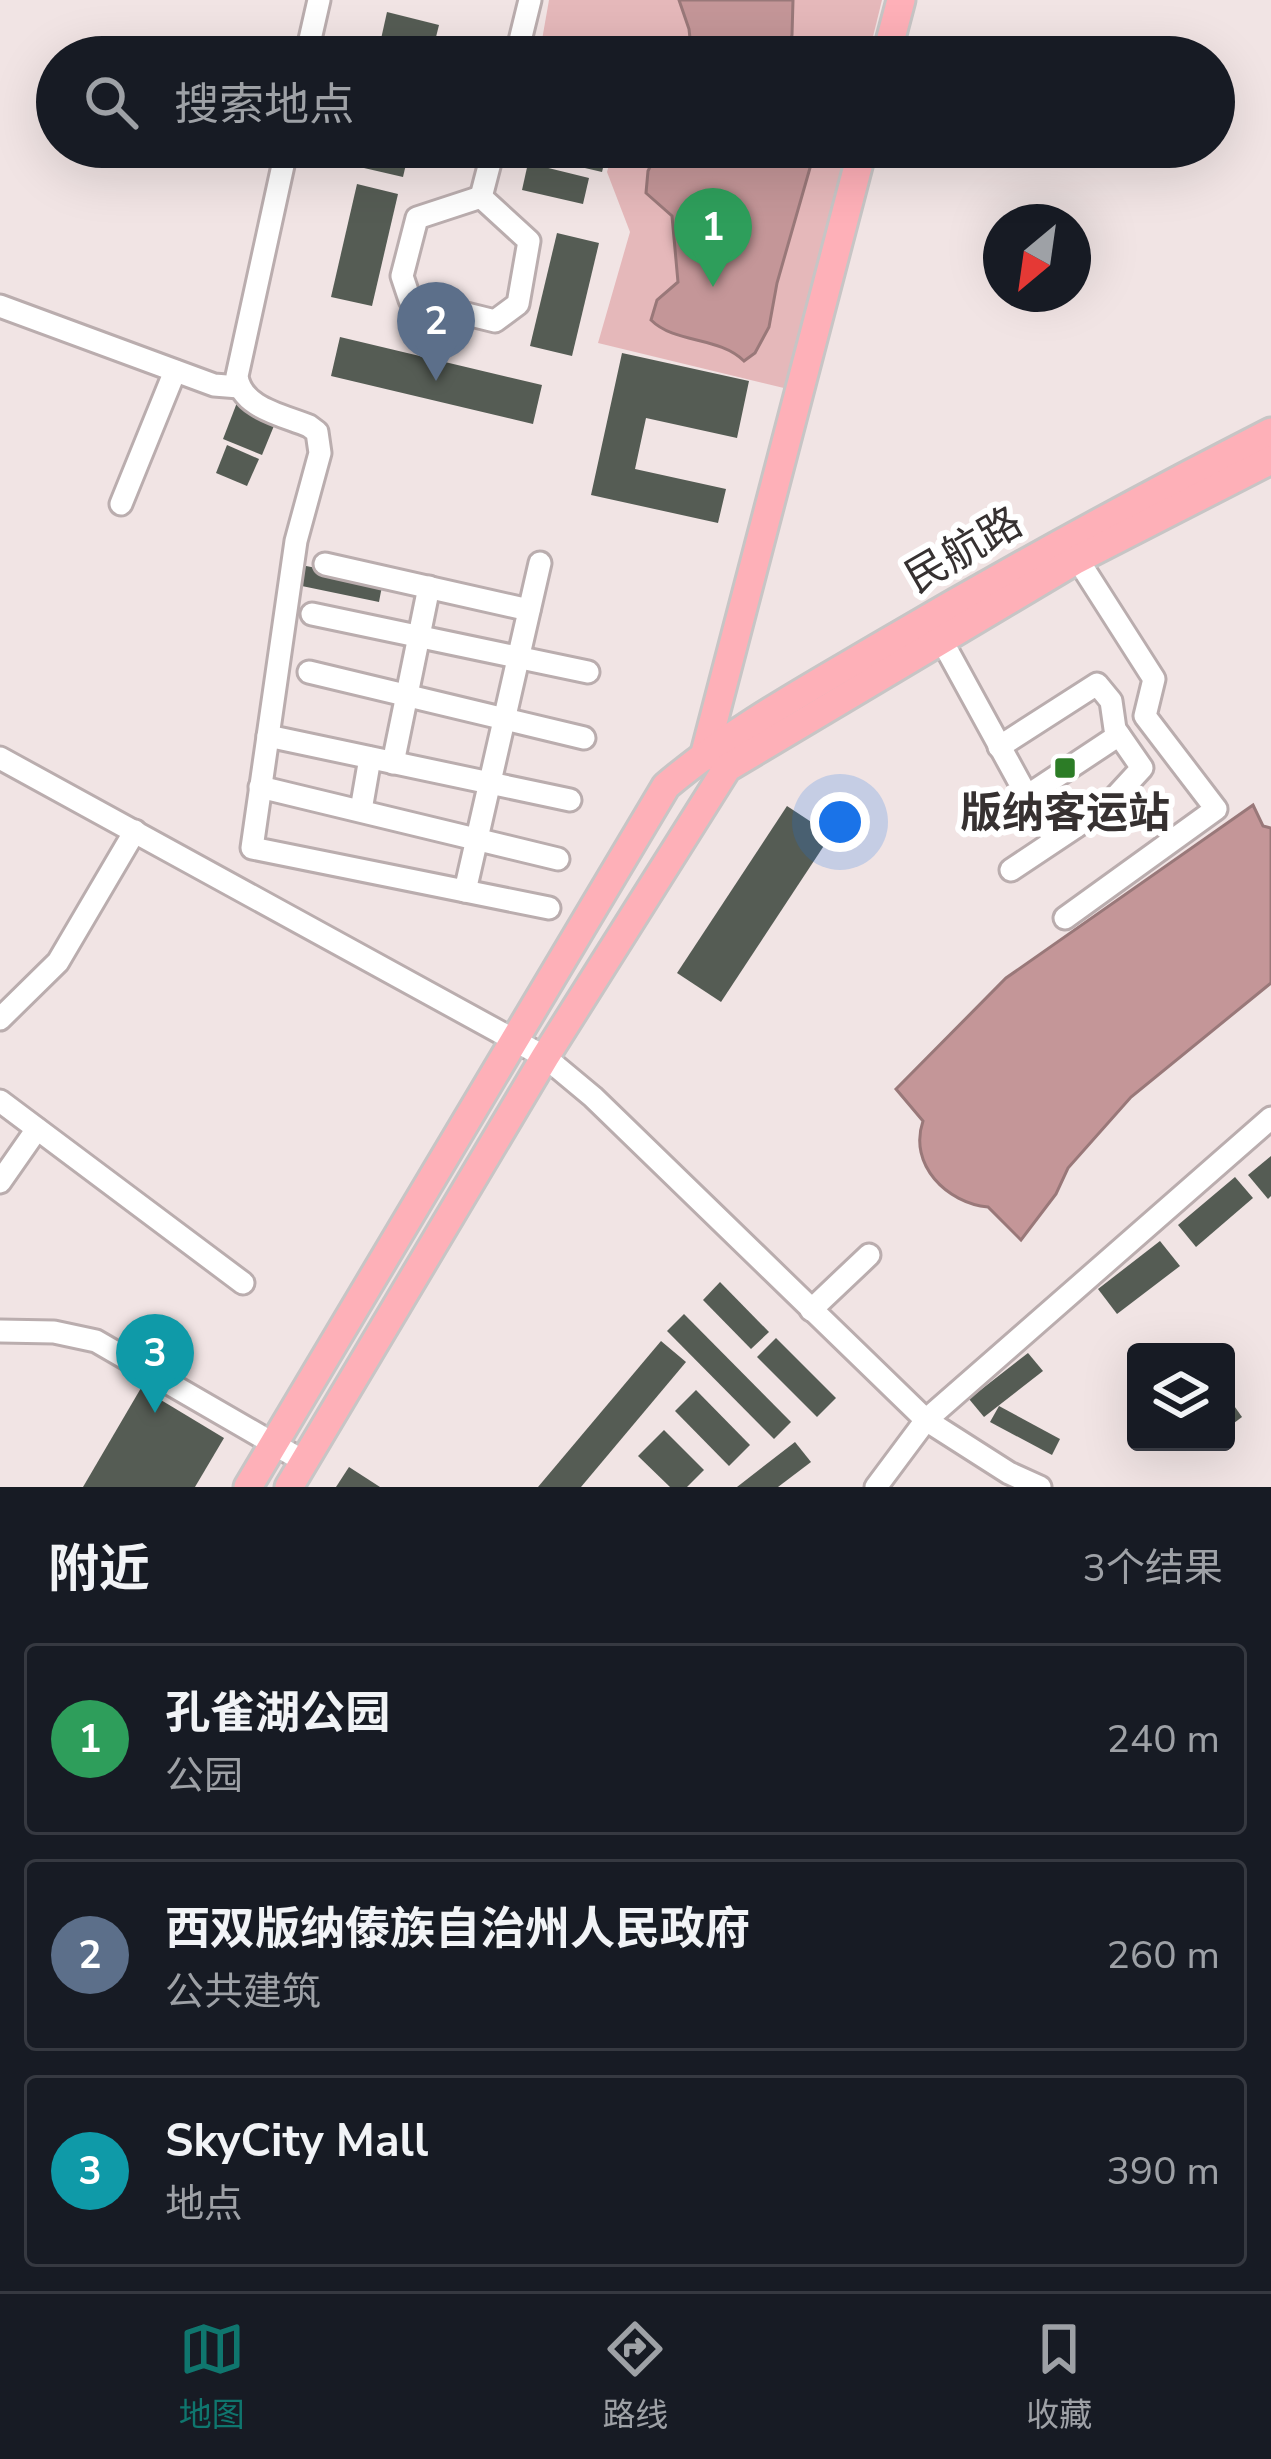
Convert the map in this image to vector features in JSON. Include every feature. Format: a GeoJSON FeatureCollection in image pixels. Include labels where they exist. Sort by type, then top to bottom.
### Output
{"type":"FeatureCollection","features":[{"type":"Feature","properties":{"kind":"main road"},"geometry":{"type":"LineString","coordinates":[[892,36],[901,0]]}},
{"type":"Feature","properties":{"kind":"main road"},"geometry":{"type":"LineString","coordinates":[[289,1487],[716,760],[858,168]]}},
{"type":"Feature","properties":{"kind":"main road","name":"民航路"},"geometry":{"type":"LineString","coordinates":[[716,760],[1271,432]]}},
{"type":"Feature","properties":{"kind":"main road","name":"民航路"},"geometry":{"type":"LineString","coordinates":[[716,760],[941,639],[1071,549],[1271,460]]}},
{"type":"Feature","properties":{"kind":"main road"},"geometry":{"type":"LineString","coordinates":[[248,1487],[666,786],[716,760]]}},
{"type":"Feature","properties":{"kind":"street"},"geometry":{"type":"LineString","coordinates":[[311,36],[319,0]]}},
{"type":"Feature","properties":{"kind":"street"},"geometry":{"type":"LineString","coordinates":[[521,36],[530,0]]}},
{"type":"Feature","properties":{"kind":"street"},"geometry":{"type":"LineString","coordinates":[[282,168],[238,388],[249,400],[309,426],[320,443],[296,541],[252,848],[549,908]]}},
{"type":"Feature","properties":{"kind":"street"},"geometry":{"type":"LineString","coordinates":[[481,197],[489,168]]}},
{"type":"Feature","properties":{"kind":"street"},"geometry":{"type":"LineString","coordinates":[[481,197],[529,242],[518,304],[494,321],[410,300],[402,276],[417,218],[481,197]]}},
{"type":"Feature","properties":{"kind":"street"},"geometry":{"type":"LineString","coordinates":[[0,306],[214,385],[238,388]]}},
{"type":"Feature","properties":{"kind":"street"},"geometry":{"type":"LineString","coordinates":[[121,503],[175,371]]}},
{"type":"Feature","properties":{"kind":"street"},"geometry":{"type":"LineString","coordinates":[[1065,918],[1216,809],[1145,716],[1154,680],[1071,549]]}},
{"type":"Feature","properties":{"kind":"street"},"geometry":{"type":"LineString","coordinates":[[465,891],[540,563]]}},
{"type":"Feature","properties":{"kind":"street"},"geometry":{"type":"LineString","coordinates":[[325,564],[529,610]]}},
{"type":"Feature","properties":{"kind":"street"},"geometry":{"type":"LineString","coordinates":[[362,810],[407,695],[429,587]]}},
{"type":"Feature","properties":{"kind":"street"},"geometry":{"type":"LineString","coordinates":[[312,614],[588,672]]}},
{"type":"Feature","properties":{"kind":"street"},"geometry":{"type":"LineString","coordinates":[[941,639],[1055,840]]}},
{"type":"Feature","properties":{"kind":"street"},"geometry":{"type":"LineString","coordinates":[[309,671],[584,738]]}},
{"type":"Feature","properties":{"kind":"street"},"geometry":{"type":"LineString","coordinates":[[1000,747],[1096,684],[1112,701],[1119,735],[1142,768],[1107,806],[1011,869]]}},
{"type":"Feature","properties":{"kind":"street"},"geometry":{"type":"LineString","coordinates":[[1027,796],[1119,735]]}},
{"type":"Feature","properties":{"kind":"street"},"geometry":{"type":"LineString","coordinates":[[268,736],[570,800]]}},
{"type":"Feature","properties":{"kind":"street"},"geometry":{"type":"LineString","coordinates":[[0,758],[544,1058],[593,1097],[926,1420],[1009,1473],[1040,1487]]}},
{"type":"Feature","properties":{"kind":"street"},"geometry":{"type":"LineString","coordinates":[[260,787],[558,859]]}},
{"type":"Feature","properties":{"kind":"street"},"geometry":{"type":"LineString","coordinates":[[0,1019],[58,962],[135,830]]}},
{"type":"Feature","properties":{"kind":"street"},"geometry":{"type":"LineString","coordinates":[[0,1101],[243,1283]]}},
{"type":"Feature","properties":{"kind":"street"},"geometry":{"type":"LineString","coordinates":[[876,1485],[926,1420],[1271,1118]]}},
{"type":"Feature","properties":{"kind":"street"},"geometry":{"type":"LineString","coordinates":[[0,1182],[37,1129]]}},
{"type":"Feature","properties":{"kind":"street"},"geometry":{"type":"LineString","coordinates":[[812,1310],[869,1255]]}},
{"type":"Feature","properties":{"kind":"street"},"geometry":{"type":"LineString","coordinates":[[0,1330],[54,1332],[96,1341],[305,1462]]}},
{"type":"Feature","properties":{"kind":"shaded area"},"geometry":{"type":"Polygon","coordinates":[[[549,0],[882,0],[873,36],[543,36],[549,0]]]}},
{"type":"Feature","properties":{"kind":"shaded area"},"geometry":{"type":"Polygon","coordinates":[[[679,0],[793,0],[792,36],[690,36],[679,0]]]}},
{"type":"Feature","properties":{"kind":"shaded area"},"geometry":{"type":"Polygon","coordinates":[[[608,168],[842,168],[788,389],[598,343],[630,232],[608,168]]]}},
{"type":"Feature","properties":{"kind":"shaded area"},"geometry":{"type":"Polygon","coordinates":[[[810,168],[769,327],[755,353],[744,361],[722,347],[672,333],[651,320],[657,300],[678,282],[672,216],[646,193],[648,171],[810,168]]]}},
{"type":"Feature","properties":{"kind":"shaded area"},"geometry":{"type":"Polygon","coordinates":[[[1253,805],[1263,826],[1271,828],[1271,983],[1131,1097],[1068,1168],[1056,1194],[1021,1240],[988,1207],[945,1190],[921,1152],[923,1121],[896,1089],[1006,978],[1253,805]]]}},
{"type":"Feature","properties":{"kind":"building"},"geometry":{"type":"Polygon","coordinates":[[[387,12],[439,25],[436,36],[382,36],[387,12]]]}},
{"type":"Feature","properties":{"kind":"building"},"geometry":{"type":"Polygon","coordinates":[[[364,168],[405,168],[403,177],[364,168]]]}},
{"type":"Feature","properties":{"kind":"building"},"geometry":{"type":"Polygon","coordinates":[[[527,168],[589,178],[583,204],[522,190],[527,168]]]}},
{"type":"Feature","properties":{"kind":"building"},"geometry":{"type":"Polygon","coordinates":[[[357,184],[398,194],[372,306],[331,297],[357,184]]]}},
{"type":"Feature","properties":{"kind":"building"},"geometry":{"type":"Polygon","coordinates":[[[557,233],[599,243],[572,356],[530,346],[557,233]]]}},
{"type":"Feature","properties":{"kind":"building"},"geometry":{"type":"Polygon","coordinates":[[[340,337],[542,385],[533,424],[331,376],[340,337]]]}},
{"type":"Feature","properties":{"kind":"building"},"geometry":{"type":"Polygon","coordinates":[[[622,353],[749,381],[737,438],[646,418],[635,469],[726,489],[718,523],[591,495],[622,353]]]}},
{"type":"Feature","properties":{"kind":"building"},"geometry":{"type":"Polygon","coordinates":[[[238,400],[278,416],[262,455],[223,439],[238,400]]]}},
{"type":"Feature","properties":{"kind":"building"},"geometry":{"type":"Polygon","coordinates":[[[227,445],[259,459],[247,486],[216,473],[227,445]]]}},
{"type":"Feature","properties":{"kind":"building"},"geometry":{"type":"Polygon","coordinates":[[[301,565],[383,581],[379,602],[297,585],[301,565]]]}},
{"type":"Feature","properties":{"kind":"building"},"geometry":{"type":"Polygon","coordinates":[[[787,806],[831,835],[721,1002],[677,973],[787,806]]]}},
{"type":"Feature","properties":{"kind":"building"},"geometry":{"type":"Polygon","coordinates":[[[1271,1156],[1271,1196],[1268,1199],[1248,1175],[1271,1156]]]}},
{"type":"Feature","properties":{"kind":"building"},"geometry":{"type":"Polygon","coordinates":[[[1235,1177],[1253,1198],[1196,1247],[1178,1225],[1235,1177]]]}},
{"type":"Feature","properties":{"kind":"building"},"geometry":{"type":"Polygon","coordinates":[[[1160,1241],[1180,1266],[1117,1314],[1098,1289],[1160,1241]]]}},
{"type":"Feature","properties":{"kind":"building"},"geometry":{"type":"Polygon","coordinates":[[[720,1282],[769,1332],[751,1349],[703,1300],[720,1282]]]}},
{"type":"Feature","properties":{"kind":"building"},"geometry":{"type":"Polygon","coordinates":[[[684,1314],[791,1422],[774,1439],[667,1331],[684,1314]]]}},
{"type":"Feature","properties":{"kind":"building"},"geometry":{"type":"Polygon","coordinates":[[[776,1338],[836,1398],[817,1417],[757,1357],[776,1338]]]}},
{"type":"Feature","properties":{"kind":"building"},"geometry":{"type":"Polygon","coordinates":[[[661,1341],[686,1362],[581,1487],[538,1487],[661,1341]]]}},
{"type":"Feature","properties":{"kind":"building"},"geometry":{"type":"Polygon","coordinates":[[[1028,1353],[1043,1371],[984,1417],[969,1399],[1028,1353]]]}},
{"type":"Feature","properties":{"kind":"building"},"geometry":{"type":"Polygon","coordinates":[[[141,1388],[224,1438],[195,1487],[83,1487],[141,1388]]]}},
{"type":"Feature","properties":{"kind":"building"},"geometry":{"type":"Polygon","coordinates":[[[696,1390],[750,1445],[729,1466],[675,1411],[696,1390]]]}},
{"type":"Feature","properties":{"kind":"building"},"geometry":{"type":"Polygon","coordinates":[[[999,1406],[1060,1439],[1052,1455],[990,1422],[999,1406]]]}},
{"type":"Feature","properties":{"kind":"building"},"geometry":{"type":"Polygon","coordinates":[[[664,1430],[704,1470],[687,1487],[670,1487],[638,1456],[664,1430]]]}},
{"type":"Feature","properties":{"kind":"building"},"geometry":{"type":"Polygon","coordinates":[[[795,1442],[811,1462],[778,1487],[737,1487],[795,1442]]]}},
{"type":"Feature","properties":{"kind":"building"},"geometry":{"type":"Polygon","coordinates":[[[349,1467],[380,1487],[336,1487],[349,1467]]]}},
{"type":"Feature","properties":{"kind":"place","name":"孔雀湖公园"},"geometry":{"type":"Point","coordinates":[713,287]}},
{"type":"Feature","properties":{"kind":"place","name":"西双版纳傣族自治州人民政府"},"geometry":{"type":"Point","coordinates":[436,381]}},
{"type":"Feature","properties":{"kind":"place","name":"版纳客运站"},"geometry":{"type":"Point","coordinates":[1065,768]}},
{"type":"Feature","properties":{"kind":"place","name":"SkyCity Mall"},"geometry":{"type":"Point","coordinates":[155,1413]}}]}
